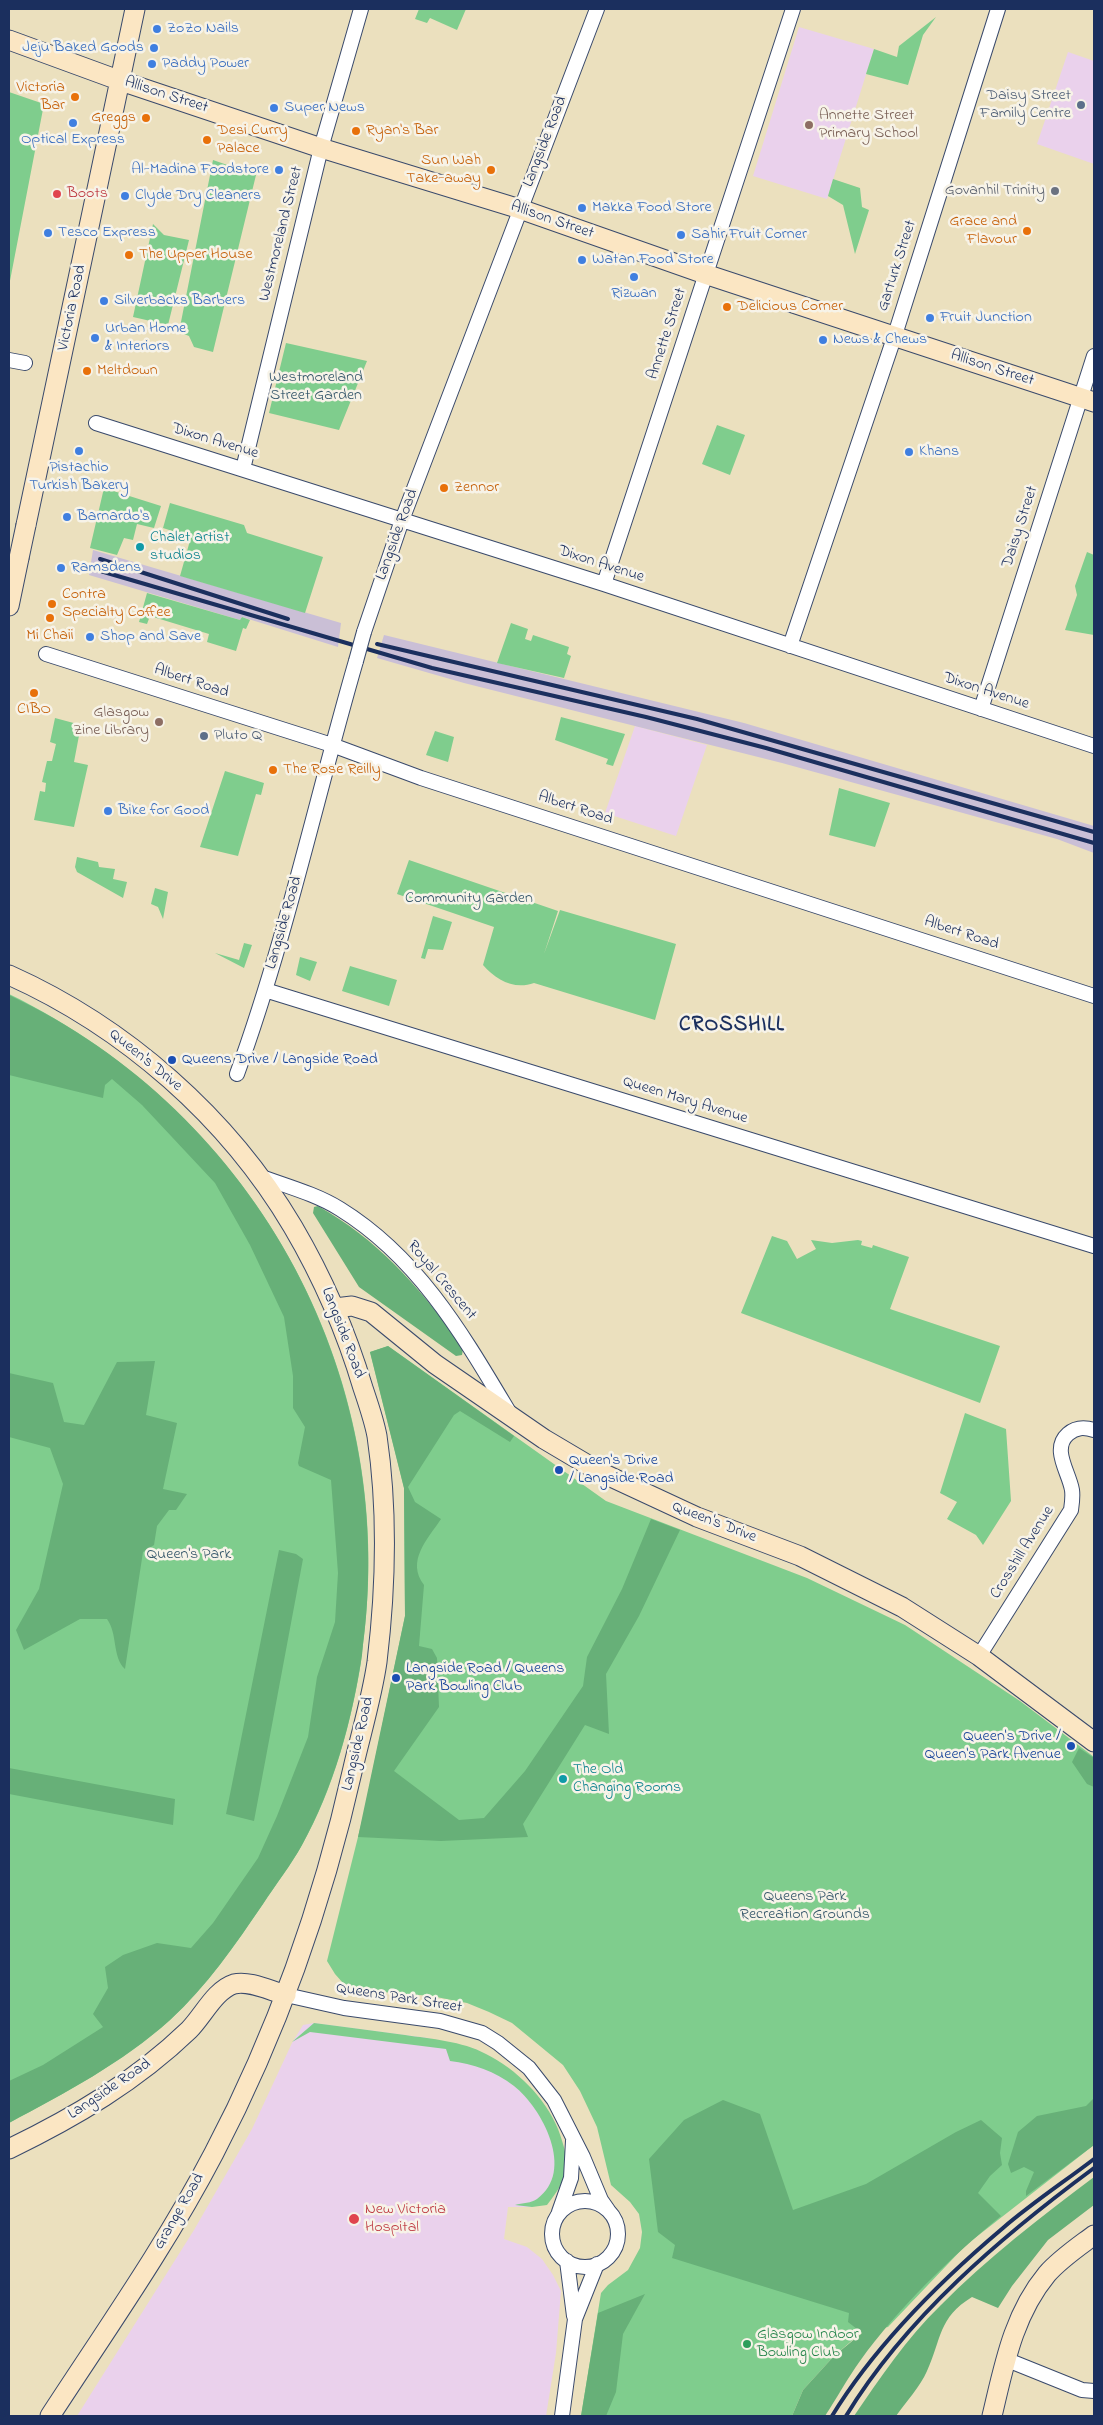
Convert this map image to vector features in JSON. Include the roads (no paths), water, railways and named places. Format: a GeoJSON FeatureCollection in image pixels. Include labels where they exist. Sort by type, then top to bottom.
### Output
{"type":"FeatureCollection","features":[{"type":"Feature","properties":{"kind":"street","name":"Victoria Road"},"geometry":{"type":"LineString","coordinates":[[9,606],[15,562],[26,525],[135,9]]}},
{"type":"Feature","properties":{"kind":"street","name":"Westmoreland Street"},"geometry":{"type":"LineString","coordinates":[[243,469],[321,148],[361,9]]}},
{"type":"Feature","properties":{"kind":"street","name":"Langside Road"},"geometry":{"type":"LineString","coordinates":[[237,1074],[266,990],[297,885],[332,745],[364,632],[402,520],[597,9]]}},
{"type":"Feature","properties":{"kind":"street","name":"Annette Street"},"geometry":{"type":"LineString","coordinates":[[604,584],[793,9]]}},
{"type":"Feature","properties":{"kind":"street","name":"Garturk Street"},"geometry":{"type":"LineString","coordinates":[[790,646],[894,338],[998,9]]}},
{"type":"Feature","properties":{"kind":"street","name":"Allison Street"},"geometry":{"type":"LineString","coordinates":[[9,40],[121,81],[321,148],[520,209],[894,338],[1088,400]]}},
{"type":"Feature","properties":{"kind":"street","name":"Daisy Street"},"geometry":{"type":"LineString","coordinates":[[981,709],[1088,400],[1094,356]]}},
{"type":"Feature","properties":{"kind":"street"},"geometry":{"type":"LineString","coordinates":[[9,360],[24,363]]}},
{"type":"Feature","properties":{"kind":"street","name":"Dixon Avenue"},"geometry":{"type":"LineString","coordinates":[[96,423],[604,584],[1094,746]]}},
{"type":"Feature","properties":{"kind":"street","name":"Albert Road"},"geometry":{"type":"LineString","coordinates":[[46,654],[332,745],[421,778],[1094,996]]}},
{"type":"Feature","properties":{"kind":"street","name":"Queen's Drive"},"geometry":{"type":"LineString","coordinates":[[9,975],[66,1003],[110,1032],[150,1063],[186,1094],[217,1125],[260,1176]]}},
{"type":"Feature","properties":{"kind":"street","name":"Queen Mary Avenue"},"geometry":{"type":"LineString","coordinates":[[266,990],[1094,1246]]}},
{"type":"Feature","properties":{"kind":"street","name":"Langside Road"},"geometry":{"type":"LineString","coordinates":[[9,2149],[74,2115],[123,2086],[150,2065],[190,2028],[219,1994],[227,1988],[235,1984],[245,1983],[286,1995],[338,1838],[376,1665],[386,1552],[377,1433],[350,1346],[335,1308],[312,1260],[260,1176]]}},
{"type":"Feature","properties":{"kind":"street","name":"Royal Crescent"},"geometry":{"type":"LineString","coordinates":[[260,1176],[319,1198],[339,1209],[398,1254],[442,1304],[458,1327],[511,1416]]}},
{"type":"Feature","properties":{"kind":"street","name":"Queen's Drive"},"geometry":{"type":"LineString","coordinates":[[335,1308],[352,1306],[371,1312],[435,1364],[511,1416],[590,1466],[646,1495],[697,1517],[800,1556],[902,1607],[979,1656],[1094,1742]]}},
{"type":"Feature","properties":{"kind":"street","name":"Crosshill Avenue"},"geometry":{"type":"LineString","coordinates":[[979,1656],[1071,1510],[1072,1490],[1061,1457],[1061,1445],[1066,1436],[1073,1430],[1080,1427],[1094,1430]]}},
{"type":"Feature","properties":{"kind":"street","name":"Queens Park Street"},"geometry":{"type":"LineString","coordinates":[[286,1995],[344,2008],[440,2021],[482,2033],[498,2043],[529,2068],[554,2100],[601,2200],[608,2210]]}},
{"type":"Feature","properties":{"kind":"street","name":"Grange Road"},"geometry":{"type":"LineString","coordinates":[[50,2416],[179,2217],[216,2150],[286,1995]]}},
{"type":"Feature","properties":{"kind":"street","name":"Queens Park Street"},"geometry":{"type":"LineString","coordinates":[[559,2214],[571,2178],[573,2140]]}},
{"type":"Feature","properties":{"kind":"street"},"geometry":{"type":"LineString","coordinates":[[582,2202],[598,2204],[608,2210],[618,2229],[617,2240],[607,2259],[597,2264],[582,2266],[567,2261],[559,2254],[553,2239],[554,2223],[559,2214],[567,2206],[582,2202]]}},
{"type":"Feature","properties":{"kind":"street"},"geometry":{"type":"LineString","coordinates":[[992,2416],[1006,2360],[1022,2312],[1034,2292],[1061,2260],[1094,2235]]}},
{"type":"Feature","properties":{"kind":"street"},"geometry":{"type":"LineString","coordinates":[[567,2261],[575,2319]]}},
{"type":"Feature","properties":{"kind":"street"},"geometry":{"type":"LineString","coordinates":[[562,2416],[575,2319],[597,2264]]}},
{"type":"Feature","properties":{"kind":"street"},"geometry":{"type":"LineString","coordinates":[[1006,2360],[1082,2390],[1094,2391]]}},
{"type":"Feature","properties":{"kind":"railway"},"geometry":{"type":"LineString","coordinates":[[100,559],[288,619]]}},
{"type":"Feature","properties":{"kind":"railway"},"geometry":{"type":"LineString","coordinates":[[97,570],[432,668],[646,717],[766,748],[1094,843]]}},
{"type":"Feature","properties":{"kind":"railway"},"geometry":{"type":"LineString","coordinates":[[377,644],[697,719],[1094,832]]}},
{"type":"Feature","properties":{"kind":"railway"},"geometry":{"type":"LineString","coordinates":[[832,2416],[868,2364],[932,2292],[1014,2219],[1094,2159]]}},
{"type":"Feature","properties":{"kind":"railway"},"geometry":{"type":"LineString","coordinates":[[846,2416],[870,2380],[897,2345],[958,2280],[991,2250],[1094,2168]]}},
{"type":"Feature","properties":{"kind":"place","name":"ZoZo Nails"},"geometry":{"type":"Point","coordinates":[157,29]}},
{"type":"Feature","properties":{"kind":"place","name":"Jeju Baked Goods"},"geometry":{"type":"Point","coordinates":[154,48]}},
{"type":"Feature","properties":{"kind":"place","name":"Paddy Power"},"geometry":{"type":"Point","coordinates":[152,64]}},
{"type":"Feature","properties":{"kind":"place","name":"Victoria Bar"},"geometry":{"type":"Point","coordinates":[75,97]}},
{"type":"Feature","properties":{"kind":"place","name":"Daisy Street Family Centre"},"geometry":{"type":"Point","coordinates":[1081,105]}},
{"type":"Feature","properties":{"kind":"place","name":"Super News"},"geometry":{"type":"Point","coordinates":[274,108]}},
{"type":"Feature","properties":{"kind":"place","name":"Greggs"},"geometry":{"type":"Point","coordinates":[146,118]}},
{"type":"Feature","properties":{"kind":"place","name":"Optical Express"},"geometry":{"type":"Point","coordinates":[73,123]}},
{"type":"Feature","properties":{"kind":"place","name":"Annette Street Primary School"},"geometry":{"type":"Point","coordinates":[809,125]}},
{"type":"Feature","properties":{"kind":"place","name":"Ryan's Bar"},"geometry":{"type":"Point","coordinates":[356,131]}},
{"type":"Feature","properties":{"kind":"place","name":"Desi Curry Palace"},"geometry":{"type":"Point","coordinates":[207,140]}},
{"type":"Feature","properties":{"kind":"place","name":"Al-Madina Foodstore"},"geometry":{"type":"Point","coordinates":[279,170]}},
{"type":"Feature","properties":{"kind":"place","name":"Sun Wah Take-away"},"geometry":{"type":"Point","coordinates":[491,170]}},
{"type":"Feature","properties":{"kind":"place","name":"Govanhil Trinity"},"geometry":{"type":"Point","coordinates":[1055,191]}},
{"type":"Feature","properties":{"kind":"place","name":"Boots"},"geometry":{"type":"Point","coordinates":[57,194]}},
{"type":"Feature","properties":{"kind":"place","name":"Clyde Dry Cleaners"},"geometry":{"type":"Point","coordinates":[125,196]}},
{"type":"Feature","properties":{"kind":"place","name":"Makka Food Store"},"geometry":{"type":"Point","coordinates":[582,208]}},
{"type":"Feature","properties":{"kind":"place","name":"Grace and Flavour"},"geometry":{"type":"Point","coordinates":[1027,231]}},
{"type":"Feature","properties":{"kind":"place","name":"Tesco Express"},"geometry":{"type":"Point","coordinates":[48,233]}},
{"type":"Feature","properties":{"kind":"place","name":"Sahir Fruit Corner"},"geometry":{"type":"Point","coordinates":[681,235]}},
{"type":"Feature","properties":{"kind":"place","name":"The Upper House"},"geometry":{"type":"Point","coordinates":[129,255]}},
{"type":"Feature","properties":{"kind":"place","name":"Watan Food Store"},"geometry":{"type":"Point","coordinates":[582,260]}},
{"type":"Feature","properties":{"kind":"place","name":"Rizwan"},"geometry":{"type":"Point","coordinates":[634,277]}},
{"type":"Feature","properties":{"kind":"place","name":"Silverbacks Barbers"},"geometry":{"type":"Point","coordinates":[104,301]}},
{"type":"Feature","properties":{"kind":"place","name":"Delicious Corner"},"geometry":{"type":"Point","coordinates":[727,307]}},
{"type":"Feature","properties":{"kind":"place","name":"Fruit Junction"},"geometry":{"type":"Point","coordinates":[930,318]}},
{"type":"Feature","properties":{"kind":"place","name":"Urban Home & Interiors"},"geometry":{"type":"Point","coordinates":[95,338]}},
{"type":"Feature","properties":{"kind":"place","name":"News & Chews"},"geometry":{"type":"Point","coordinates":[823,340]}},
{"type":"Feature","properties":{"kind":"place","name":"Meltdown"},"geometry":{"type":"Point","coordinates":[87,371]}},
{"type":"Feature","properties":{"kind":"place","name":"Pistachio Turkish Bakery"},"geometry":{"type":"Point","coordinates":[79,451]}},
{"type":"Feature","properties":{"kind":"place","name":"Khans"},"geometry":{"type":"Point","coordinates":[909,452]}},
{"type":"Feature","properties":{"kind":"place","name":"Zennor"},"geometry":{"type":"Point","coordinates":[444,488]}},
{"type":"Feature","properties":{"kind":"place","name":"Barnardo's"},"geometry":{"type":"Point","coordinates":[67,517]}},
{"type":"Feature","properties":{"kind":"place","name":"Chalet artist studios"},"geometry":{"type":"Point","coordinates":[140,547]}},
{"type":"Feature","properties":{"kind":"place","name":"Ramsdens"},"geometry":{"type":"Point","coordinates":[61,568]}},
{"type":"Feature","properties":{"kind":"place","name":"Contra Specialty Coffee"},"geometry":{"type":"Point","coordinates":[52,604]}},
{"type":"Feature","properties":{"kind":"place","name":"Mi Chaii"},"geometry":{"type":"Point","coordinates":[50,618]}},
{"type":"Feature","properties":{"kind":"place","name":"Shop and Save"},"geometry":{"type":"Point","coordinates":[90,637]}},
{"type":"Feature","properties":{"kind":"place","name":"CIBO"},"geometry":{"type":"Point","coordinates":[34,693]}},
{"type":"Feature","properties":{"kind":"place","name":"Glasgow Zine Library"},"geometry":{"type":"Point","coordinates":[159,722]}},
{"type":"Feature","properties":{"kind":"place","name":"Pluto Q"},"geometry":{"type":"Point","coordinates":[204,736]}},
{"type":"Feature","properties":{"kind":"place","name":"The Rose Reilly"},"geometry":{"type":"Point","coordinates":[273,770]}},
{"type":"Feature","properties":{"kind":"place","name":"Bike for Good"},"geometry":{"type":"Point","coordinates":[108,811]}},
{"type":"Feature","properties":{"kind":"place","name":"Queens Drive / Langside Road"},"geometry":{"type":"Point","coordinates":[172,1060]}},
{"type":"Feature","properties":{"kind":"place","name":"Queen's Drive / Langside Road"},"geometry":{"type":"Point","coordinates":[559,1470]}},
{"type":"Feature","properties":{"kind":"place","name":"Langside Road / Queens Park Bowling Club"},"geometry":{"type":"Point","coordinates":[396,1678]}},
{"type":"Feature","properties":{"kind":"place","name":"Queen's Drive / Queen's Park Avenue"},"geometry":{"type":"Point","coordinates":[1071,1746]}},
{"type":"Feature","properties":{"kind":"place","name":"The Old Changing Rooms"},"geometry":{"type":"Point","coordinates":[563,1779]}},
{"type":"Feature","properties":{"kind":"place","name":"New Victoria Hospital"},"geometry":{"type":"Point","coordinates":[354,2219]}},
{"type":"Feature","properties":{"kind":"place","name":"Glasgow Indoor Bowling Club"},"geometry":{"type":"Point","coordinates":[747,2344]}},
{"type":"Feature","properties":{"kind":"district","name":"CROSSHILL"},"geometry":{"type":"Point","coordinates":[732,1027]}},
{"type":"Feature","properties":{"kind":"park label","name":"Westmoreland Street Garden"},"geometry":{"type":"Point","coordinates":[316,387]}},
{"type":"Feature","properties":{"kind":"park label","name":"Community Garden"},"geometry":{"type":"Point","coordinates":[469,899]}},
{"type":"Feature","properties":{"kind":"park label","name":"Queen's Park"},"geometry":{"type":"Point","coordinates":[189,1555]}},
{"type":"Feature","properties":{"kind":"park label","name":"Queens Park Recreation Grounds"},"geometry":{"type":"Point","coordinates":[805,1906]}}]}
